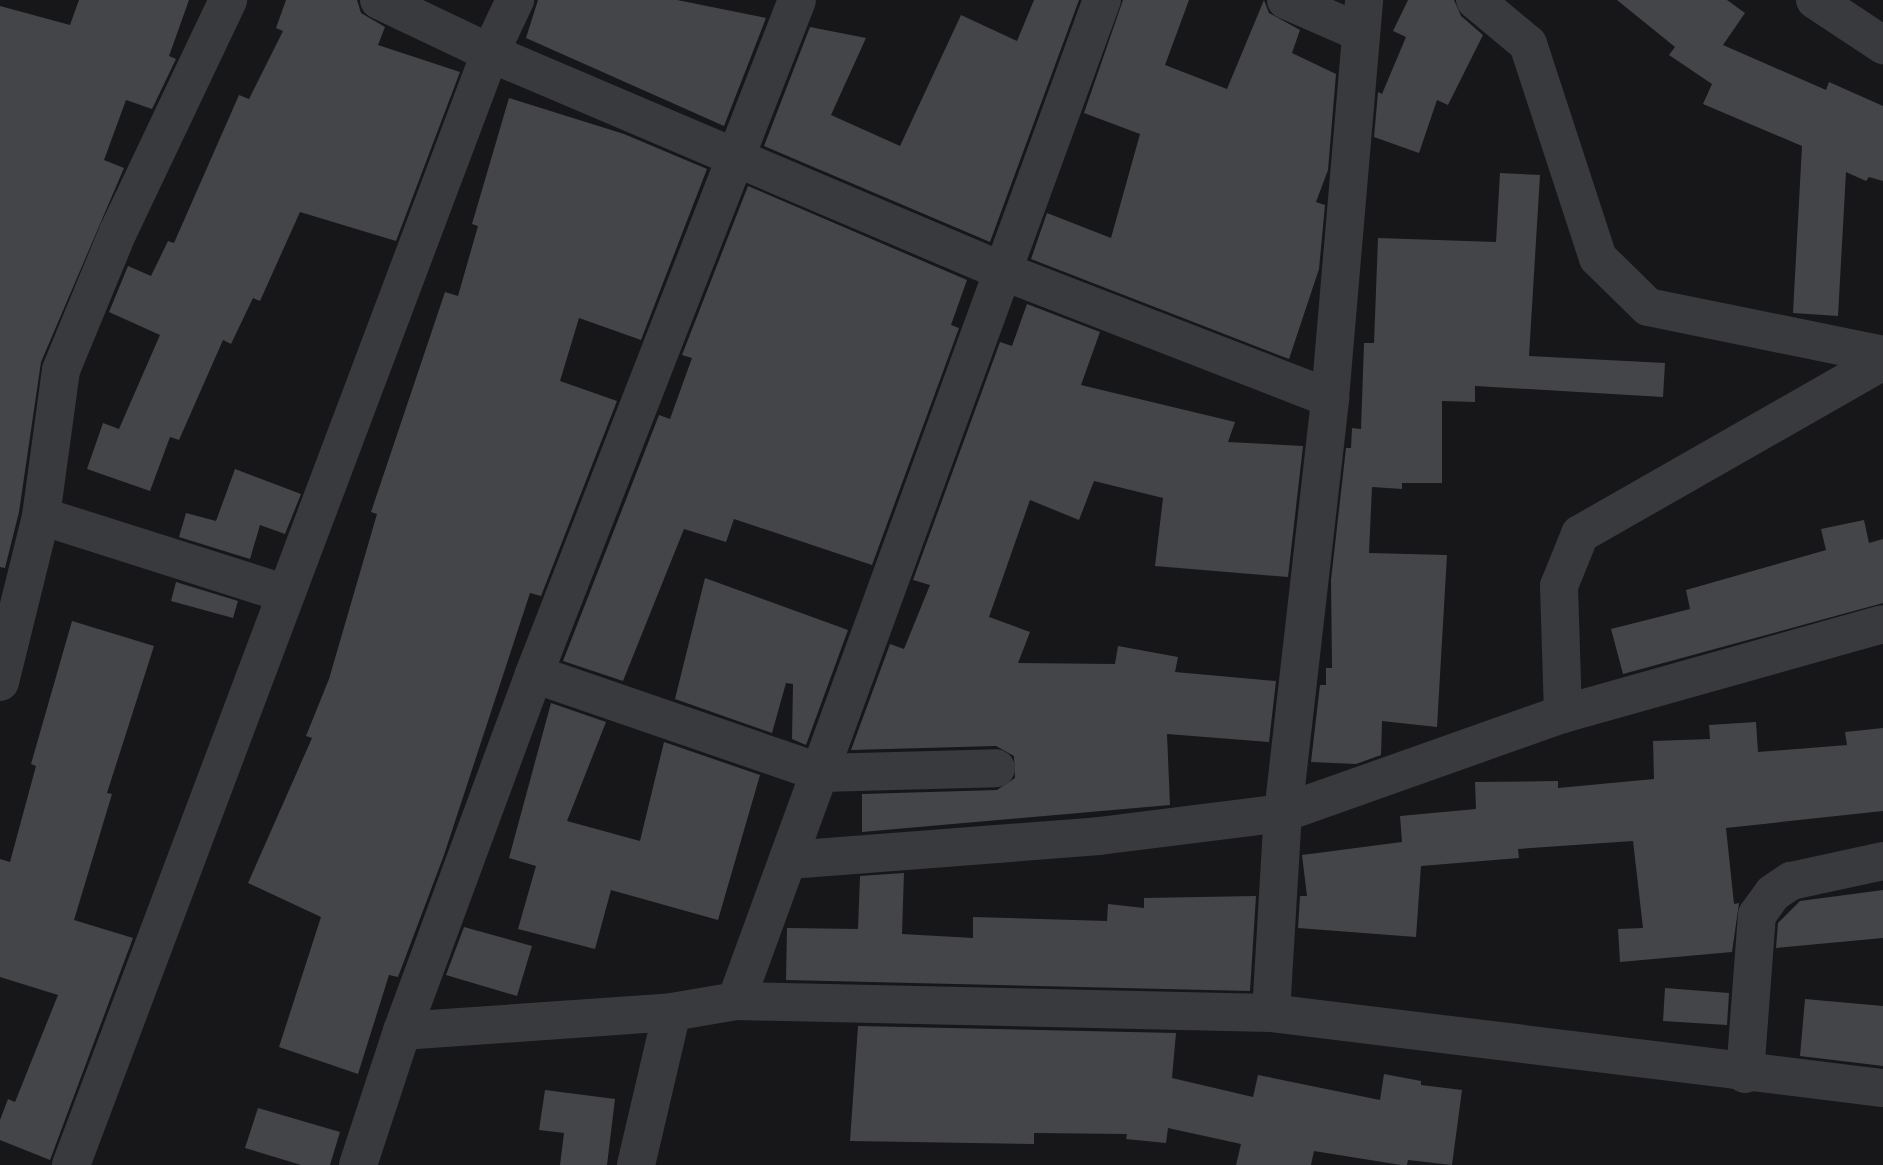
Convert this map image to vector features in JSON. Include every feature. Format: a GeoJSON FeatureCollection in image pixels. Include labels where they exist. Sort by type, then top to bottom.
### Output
{"type":"FeatureCollection","features":[{"type":"Feature","properties":{"kind":"street"},"geometry":{"type":"LineString","coordinates":[[0,681],[41,516],[61,370],[118,232],[228,0]]}},
{"type":"Feature","properties":{"kind":"street"},"geometry":{"type":"LineString","coordinates":[[379,0],[490,53],[1002,271],[1330,398]]}},
{"type":"Feature","properties":{"kind":"street"},"geometry":{"type":"LineString","coordinates":[[71,1165],[490,53],[515,0]]}},
{"type":"Feature","properties":{"kind":"street"},"geometry":{"type":"LineString","coordinates":[[358,1165],[402,1031],[534,674],[733,157],[797,0]]}},
{"type":"Feature","properties":{"kind":"street"},"geometry":{"type":"LineString","coordinates":[[736,1001],[822,773],[1102,0]]}},
{"type":"Feature","properties":{"kind":"street"},"geometry":{"type":"LineString","coordinates":[[1271,1013],[1283,813],[1330,398],[1363,17],[1286,0]]}},
{"type":"Feature","properties":{"kind":"street"},"geometry":{"type":"LineString","coordinates":[[1475,0],[1528,44],[1598,258],[1647,307],[1883,355]]}},
{"type":"Feature","properties":{"kind":"street"},"geometry":{"type":"LineString","coordinates":[[1815,0],[1883,45]]}},
{"type":"Feature","properties":{"kind":"street"},"geometry":{"type":"LineString","coordinates":[[1563,714],[1559,586],[1580,534],[1883,361]]}},
{"type":"Feature","properties":{"kind":"street"},"geometry":{"type":"LineString","coordinates":[[41,516],[285,593]]}},
{"type":"Feature","properties":{"kind":"street"},"geometry":{"type":"LineString","coordinates":[[789,860],[1099,836],[1283,813],[1563,714],[1883,624]]}},
{"type":"Feature","properties":{"kind":"street"},"geometry":{"type":"LineString","coordinates":[[534,674],[822,773],[996,768]]}},
{"type":"Feature","properties":{"kind":"street"},"geometry":{"type":"LineString","coordinates":[[1745,1074],[1757,915],[1773,893],[1791,881],[1883,861]]}},
{"type":"Feature","properties":{"kind":"street"},"geometry":{"type":"LineString","coordinates":[[402,1031],[672,1012],[736,1001],[1271,1013],[1745,1074],[1883,1088]]}},
{"type":"Feature","properties":{"kind":"street"},"geometry":{"type":"LineString","coordinates":[[636,1165],[672,1012]]}},
{"type":"Feature","properties":{"kind":"building"},"geometry":{"type":"Polygon","coordinates":[[[79,0],[189,0],[169,56],[176,59],[152,109],[126,100],[104,160],[124,168],[41,362],[19,512],[5,568],[0,567],[0,6],[70,25],[79,0]]]}},
{"type":"Feature","properties":{"kind":"building"},"geometry":{"type":"Polygon","coordinates":[[[286,0],[357,0],[361,13],[385,27],[378,45],[460,72],[396,241],[300,212],[260,301],[253,298],[231,344],[223,340],[179,440],[170,437],[150,491],[87,469],[103,423],[119,429],[160,335],[109,312],[128,266],[151,276],[168,241],[174,243],[239,95],[249,99],[283,31],[276,28],[286,0]]]}},
{"type":"Feature","properties":{"kind":"building"},"geometry":{"type":"Polygon","coordinates":[[[538,0],[677,0],[766,18],[724,126],[526,38],[538,0]]]}},
{"type":"Feature","properties":{"kind":"building"},"geometry":{"type":"Polygon","coordinates":[[[1034,0],[1079,0],[990,242],[764,146],[810,27],[866,38],[831,115],[900,146],[961,15],[1017,41],[1034,0]]]}},
{"type":"Feature","properties":{"kind":"building"},"geometry":{"type":"Polygon","coordinates":[[[1123,0],[1189,0],[1165,65],[1227,89],[1264,0],[1269,13],[1300,30],[1292,53],[1336,74],[1328,170],[1316,202],[1325,205],[1319,269],[1289,359],[1031,259],[1047,213],[1111,238],[1140,134],[1084,113],[1123,0]]]}},
{"type":"Feature","properties":{"kind":"building"},"geometry":{"type":"Polygon","coordinates":[[[1408,0],[1454,0],[1461,16],[1483,35],[1448,105],[1437,100],[1419,153],[1374,137],[1378,92],[1382,94],[1406,37],[1393,31],[1408,0]]]}},
{"type":"Feature","properties":{"kind":"building"},"geometry":{"type":"Polygon","coordinates":[[[1617,0],[1727,0],[1745,13],[1723,45],[1826,90],[1829,82],[1883,106],[1883,181],[1869,177],[1866,181],[1846,172],[1838,316],[1793,313],[1802,146],[1703,104],[1712,84],[1669,55],[1675,47],[1617,0]]]}},
{"type":"Feature","properties":{"kind":"building"},"geometry":{"type":"Polygon","coordinates":[[[509,98],[624,134],[707,169],[641,340],[579,318],[560,381],[617,401],[541,596],[530,593],[444,855],[398,977],[389,975],[358,1074],[279,1047],[321,917],[248,883],[312,738],[306,736],[329,679],[377,514],[371,512],[445,292],[458,296],[478,226],[472,224],[509,98]]]}},
{"type":"Feature","properties":{"kind":"building"},"geometry":{"type":"Polygon","coordinates":[[[1500,173],[1540,175],[1529,356],[1665,363],[1663,397],[1475,386],[1475,402],[1442,401],[1442,483],[1402,483],[1402,489],[1372,487],[1369,553],[1447,555],[1437,727],[1382,721],[1381,755],[1356,764],[1311,762],[1320,685],[1326,685],[1326,668],[1332,668],[1331,580],[1346,448],[1351,448],[1352,428],[1361,429],[1364,343],[1374,343],[1378,238],[1496,242],[1500,173]]]}},
{"type":"Feature","properties":{"kind":"building"},"geometry":{"type":"Polygon","coordinates":[[[748,186],[967,280],[951,325],[959,328],[872,565],[734,519],[726,542],[684,529],[623,681],[563,661],[659,415],[670,419],[692,358],[682,355],[748,186]]]}},
{"type":"Feature","properties":{"kind":"building"},"geometry":{"type":"Polygon","coordinates":[[[1027,304],[1100,332],[1081,385],[1235,422],[1228,442],[1303,446],[1288,577],[1155,566],[1163,498],[1094,481],[1079,520],[1030,500],[989,617],[1030,632],[1018,663],[1115,664],[1118,646],[1178,657],[1175,672],[1276,681],[1269,742],[1167,734],[1170,805],[862,832],[862,794],[997,790],[1015,778],[1014,756],[996,746],[851,750],[890,644],[904,649],[930,585],[913,580],[1000,342],[1012,346],[1027,304]]]}},
{"type":"Feature","properties":{"kind":"building"},"geometry":{"type":"Polygon","coordinates":[[[235,469],[301,494],[285,534],[260,525],[250,559],[179,537],[186,513],[216,521],[235,469]]]}},
{"type":"Feature","properties":{"kind":"building"},"geometry":{"type":"Polygon","coordinates":[[[1864,520],[1869,543],[1883,539],[1883,603],[1623,674],[1611,629],[1690,609],[1686,590],[1826,550],[1821,529],[1864,520]]]}},
{"type":"Feature","properties":{"kind":"building"},"geometry":{"type":"Polygon","coordinates":[[[705,578],[848,630],[806,745],[792,739],[793,684],[786,683],[772,733],[675,699],[705,578]]]}},
{"type":"Feature","properties":{"kind":"building"},"geometry":{"type":"Polygon","coordinates":[[[176,582],[238,601],[233,618],[171,601],[176,582]]]}},
{"type":"Feature","properties":{"kind":"building"},"geometry":{"type":"Polygon","coordinates":[[[72,621],[154,646],[107,793],[112,794],[74,920],[133,938],[50,1160],[0,1140],[0,1120],[8,1099],[15,1102],[58,995],[0,977],[0,859],[10,862],[36,766],[31,764],[72,621]]]}},
{"type":"Feature","properties":{"kind":"building"},"geometry":{"type":"Polygon","coordinates":[[[551,703],[606,722],[567,821],[640,841],[664,742],[760,775],[718,920],[611,890],[595,949],[518,929],[536,866],[509,858],[551,703]]]}},
{"type":"Feature","properties":{"kind":"building"},"geometry":{"type":"Polygon","coordinates":[[[1756,722],[1758,752],[1847,745],[1845,732],[1883,728],[1883,811],[1726,828],[1734,904],[1739,903],[1732,952],[1620,962],[1618,929],[1643,928],[1633,841],[1518,849],[1519,858],[1421,866],[1416,937],[1298,928],[1300,896],[1307,896],[1302,855],[1402,842],[1400,816],[1476,809],[1475,782],[1558,781],[1558,788],[1654,779],[1653,741],[1710,739],[1709,725],[1756,722]]]}},
{"type":"Feature","properties":{"kind":"building"},"geometry":{"type":"Polygon","coordinates":[[[904,873],[902,934],[973,938],[973,917],[1107,921],[1108,904],[1144,908],[1144,898],[1256,896],[1250,991],[786,980],[787,928],[858,929],[860,876],[904,873]]]}},
{"type":"Feature","properties":{"kind":"building"},"geometry":{"type":"Polygon","coordinates":[[[1883,890],[1883,938],[1776,948],[1778,923],[1800,901],[1883,890]]]}},
{"type":"Feature","properties":{"kind":"building"},"geometry":{"type":"Polygon","coordinates":[[[464,927],[532,946],[517,996],[446,975],[464,927]]]}},
{"type":"Feature","properties":{"kind":"building"},"geometry":{"type":"Polygon","coordinates":[[[1665,988],[1729,993],[1727,1025],[1663,1021],[1665,988]]]}},
{"type":"Feature","properties":{"kind":"building"},"geometry":{"type":"Polygon","coordinates":[[[1805,999],[1883,1006],[1883,1066],[1800,1056],[1805,999]]]}},
{"type":"Feature","properties":{"kind":"building"},"geometry":{"type":"Polygon","coordinates":[[[858,1026],[1176,1033],[1172,1078],[1253,1097],[1258,1075],[1380,1100],[1384,1074],[1421,1081],[1421,1085],[1462,1090],[1452,1165],[1408,1160],[1407,1165],[1401,1165],[1314,1151],[1311,1165],[1236,1165],[1241,1144],[1168,1128],[1166,1143],[1126,1139],[1127,1134],[1034,1133],[1034,1144],[850,1141],[858,1026]]]}},
{"type":"Feature","properties":{"kind":"building"},"geometry":{"type":"Polygon","coordinates":[[[545,1090],[615,1099],[607,1165],[560,1165],[564,1133],[539,1130],[545,1090]]]}},
{"type":"Feature","properties":{"kind":"building"},"geometry":{"type":"Polygon","coordinates":[[[258,1108],[340,1132],[330,1165],[301,1165],[245,1148],[258,1108]]]}}]}
